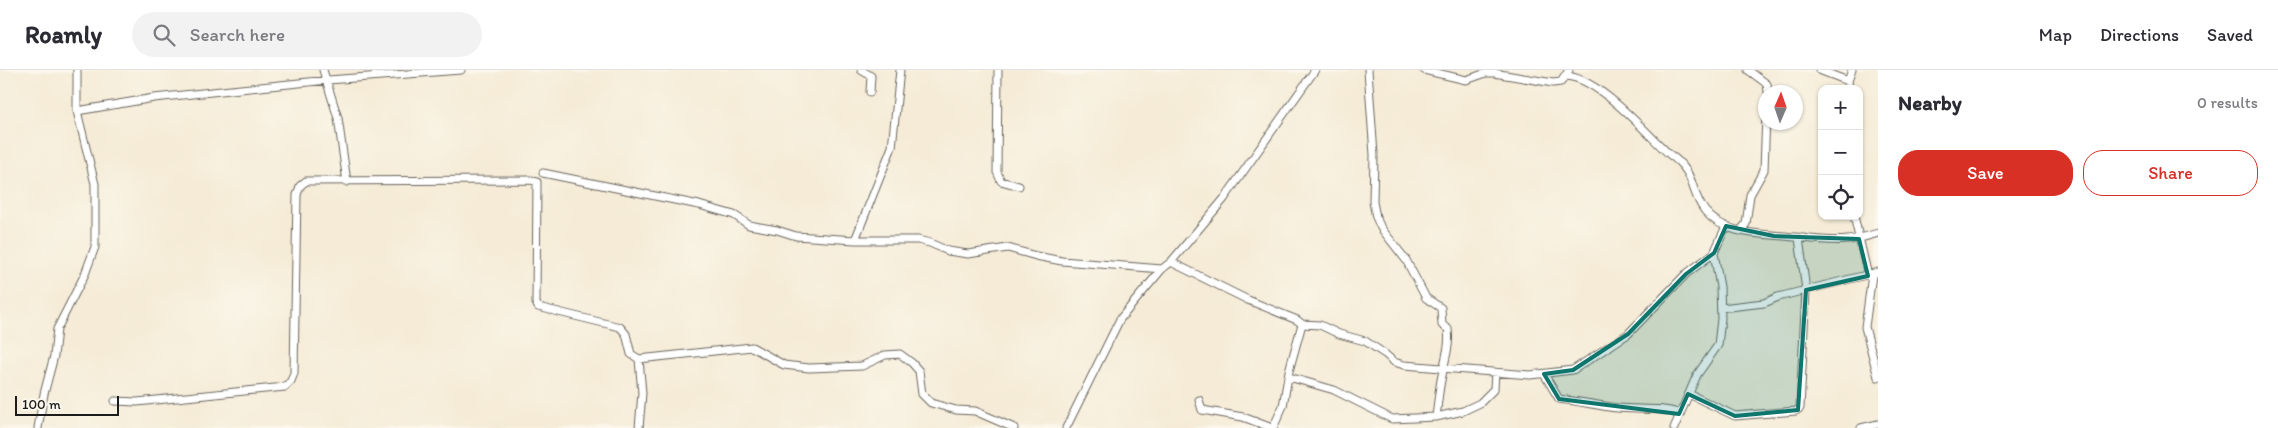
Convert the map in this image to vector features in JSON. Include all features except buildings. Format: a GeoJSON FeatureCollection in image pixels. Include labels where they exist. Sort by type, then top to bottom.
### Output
{"type":"FeatureCollection","features":[{"type":"Feature","properties":{"kind":"street"},"geometry":{"type":"LineString","coordinates":[[38,428],[44,394],[54,356],[57,329],[85,274],[94,247],[95,184],[77,111],[77,70]]}},
{"type":"Feature","properties":{"kind":"street"},"geometry":{"type":"LineString","coordinates":[[323,70],[328,80],[338,118],[347,182]]}},
{"type":"Feature","properties":{"kind":"street"},"geometry":{"type":"LineString","coordinates":[[77,111],[154,98],[328,80],[461,70]]}},
{"type":"Feature","properties":{"kind":"street"},"geometry":{"type":"LineString","coordinates":[[861,70],[870,76],[870,92]]}},
{"type":"Feature","properties":{"kind":"street"},"geometry":{"type":"LineString","coordinates":[[855,240],[892,147],[900,70]]}},
{"type":"Feature","properties":{"kind":"street"},"geometry":{"type":"LineString","coordinates":[[998,70],[997,172],[1001,181],[1019,186]]}},
{"type":"Feature","properties":{"kind":"street"},"geometry":{"type":"LineString","coordinates":[[1066,428],[1120,319],[1224,199],[1315,70]]}},
{"type":"Feature","properties":{"kind":"street"},"geometry":{"type":"LineString","coordinates":[[1368,70],[1374,155],[1373,202],[1376,217],[1381,228],[1406,260],[1426,298],[1441,308],[1442,325],[1448,329],[1448,356],[1443,368],[1436,417]]}},
{"type":"Feature","properties":{"kind":"street"},"geometry":{"type":"LineString","coordinates":[[1424,70],[1466,80],[1486,73],[1494,73],[1553,83],[1561,82],[1567,73],[1601,90],[1669,154],[1679,161],[1686,169],[1706,211],[1726,226],[1740,231],[1840,241],[1859,239],[1878,233]]}},
{"type":"Feature","properties":{"kind":"street"},"geometry":{"type":"LineString","coordinates":[[1748,70],[1767,85]]}},
{"type":"Feature","properties":{"kind":"street"},"geometry":{"type":"LineString","coordinates":[[1819,70],[1848,85],[1852,70]]}},
{"type":"Feature","properties":{"kind":"street"},"geometry":{"type":"LineString","coordinates":[[1740,231],[1746,224],[1750,195],[1761,178],[1766,162],[1766,130]]}},
{"type":"Feature","properties":{"kind":"street"},"geometry":{"type":"LineString","coordinates":[[543,173],[699,205],[734,215],[749,225],[777,230],[796,236],[855,240],[918,240],[948,251],[968,254],[1008,248],[1062,261],[1162,269]]}},
{"type":"Feature","properties":{"kind":"street"},"geometry":{"type":"LineString","coordinates":[[115,401],[137,402],[285,387],[291,381],[294,373],[297,195],[300,186],[306,180],[347,182],[535,180],[537,182],[536,303],[538,306],[620,327],[626,334],[631,354],[639,358],[752,347],[784,366],[809,368],[862,366],[885,355],[900,354],[912,363],[918,371],[922,394],[931,403],[956,410],[975,411],[1014,428]]}},
{"type":"Feature","properties":{"kind":"street"},"geometry":{"type":"LineString","coordinates":[[1855,220],[1859,239],[1872,274],[1865,327],[1878,377]]}},
{"type":"Feature","properties":{"kind":"street"},"geometry":{"type":"LineString","coordinates":[[1171,262],[1302,324],[1320,325],[1339,334],[1365,341],[1394,362],[1530,376],[1573,370],[1628,334],[1675,285],[1714,253],[1726,226]]}},
{"type":"Feature","properties":{"kind":"street"},"geometry":{"type":"LineString","coordinates":[[1690,394],[1735,416],[1796,411],[1800,408],[1806,290],[1799,238]]}},
{"type":"Feature","properties":{"kind":"street"},"geometry":{"type":"LineString","coordinates":[[1674,428],[1697,375],[1718,345],[1721,308],[1720,287],[1714,253]]}},
{"type":"Feature","properties":{"kind":"street"},"geometry":{"type":"LineString","coordinates":[[1721,308],[1764,303],[1778,297],[1872,274]]}},
{"type":"Feature","properties":{"kind":"street"},"geometry":{"type":"LineString","coordinates":[[1199,400],[1202,410],[1244,417],[1272,428],[1283,406],[1289,377],[1288,372],[1302,324]]}},
{"type":"Feature","properties":{"kind":"street"},"geometry":{"type":"LineString","coordinates":[[639,358],[642,393],[639,428]]}},
{"type":"Feature","properties":{"kind":"street"},"geometry":{"type":"LineString","coordinates":[[1289,377],[1334,390],[1392,419],[1436,417],[1463,411],[1480,403],[1494,389],[1495,372]]}},
{"type":"Feature","properties":{"kind":"street"},"geometry":{"type":"LineString","coordinates":[[1544,374],[1559,398],[1644,411],[1673,410],[1680,414]]}},
{"type":"Feature","properties":{"kind":"street"},"geometry":{"type":"LineString","coordinates":[[1861,428],[1878,424]]}},
{"type":"Feature","properties":{"kind":"highlighted area"},"geometry":{"type":"Polygon","coordinates":[[[1726,226],[1774,236],[1859,239],[1868,276],[1806,290],[1798,410],[1735,416],[1688,394],[1679,414],[1559,399],[1544,374],[1573,370],[1628,334],[1686,274],[1714,253],[1726,226]]]}}]}
